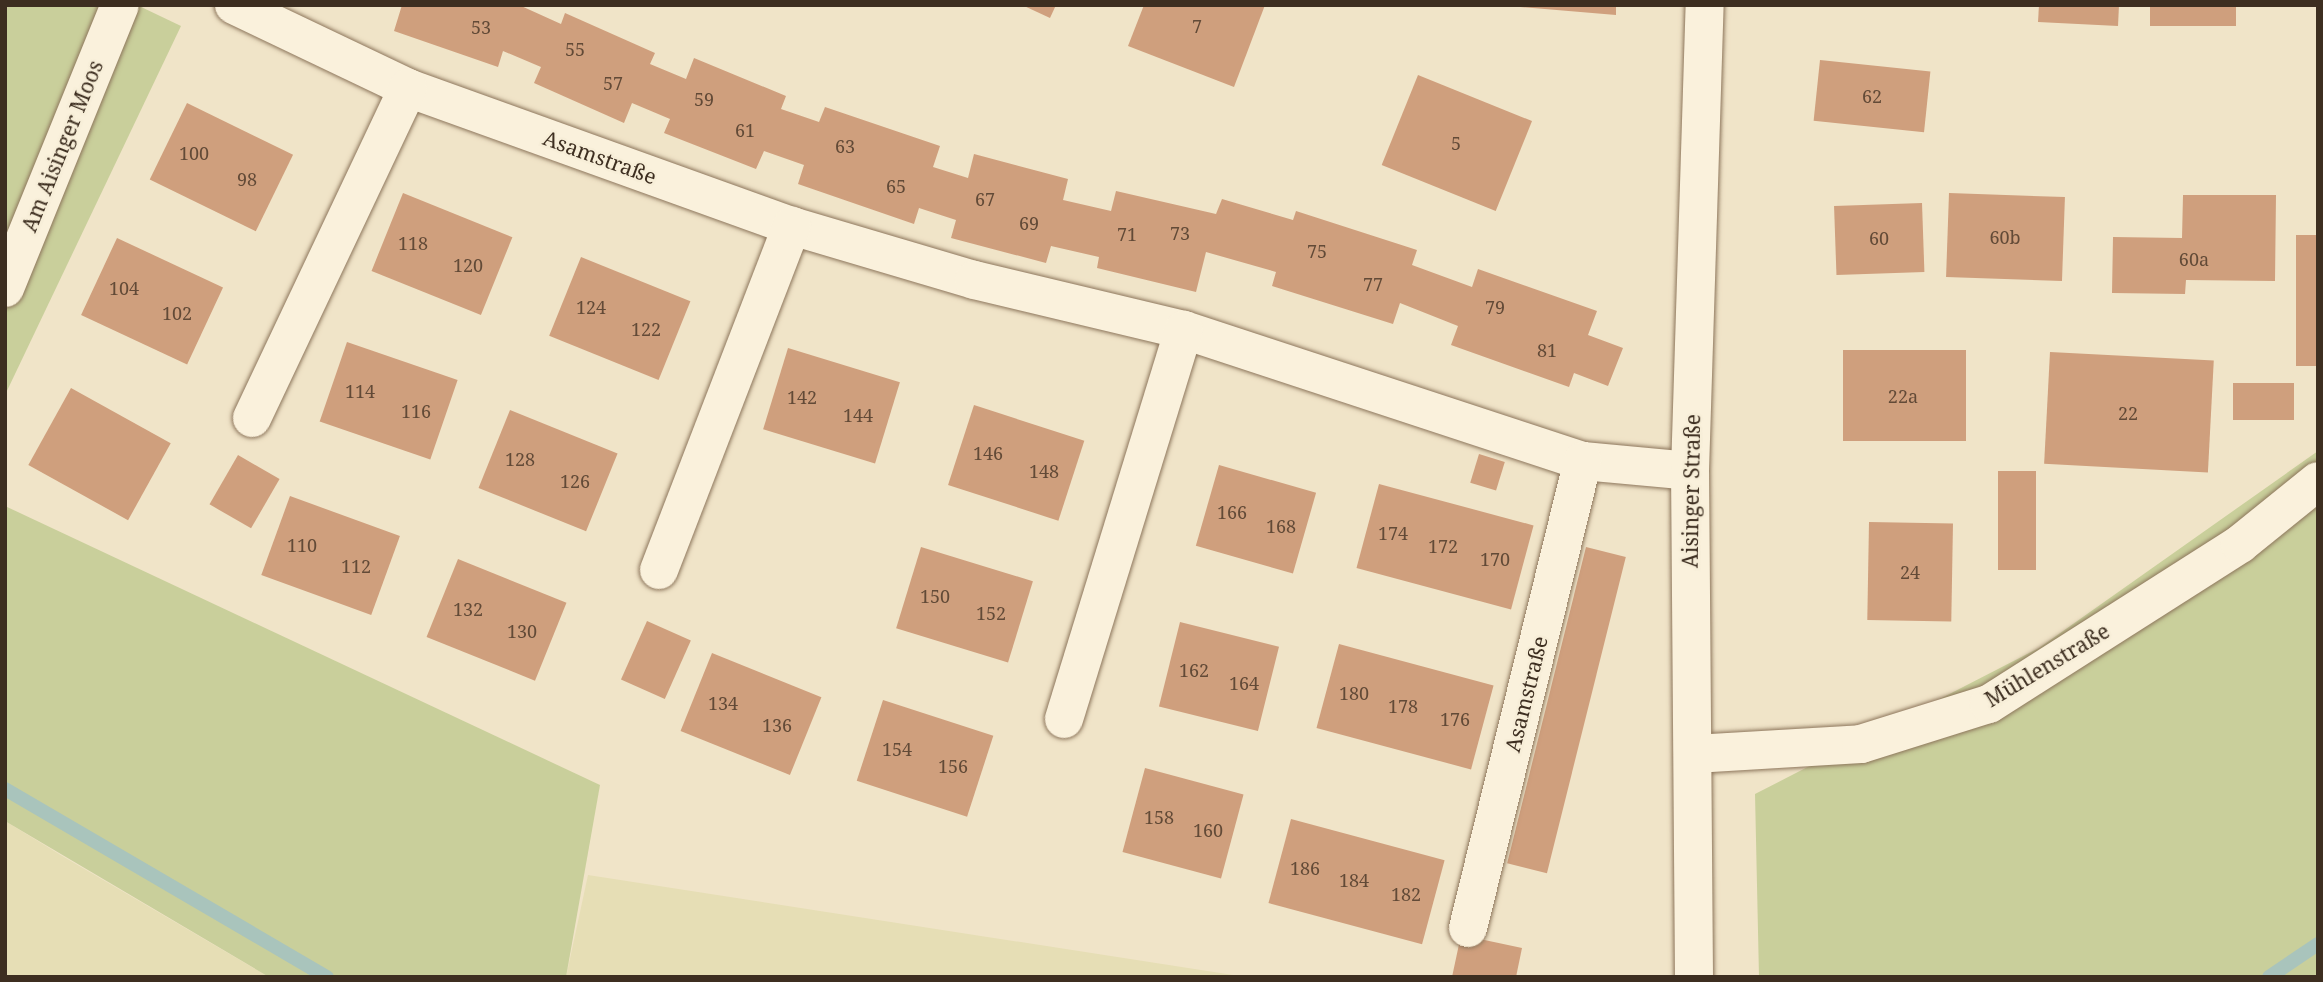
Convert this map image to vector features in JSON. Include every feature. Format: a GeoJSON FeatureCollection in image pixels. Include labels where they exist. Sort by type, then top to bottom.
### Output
{"type":"FeatureCollection","features":[{"type":"Feature","properties":{"kind":"street","name":"Am Aisinger Moos"},"geometry":{"type":"LineString","coordinates":[[5,288],[120,5]]}},
{"type":"Feature","properties":{"kind":"street","name":"Asamstraße"},"geometry":{"type":"LineString","coordinates":[[234,5],[408,88],[792,226],[974,280],[1184,330],[1583,461],[1690,471]]}},
{"type":"Feature","properties":{"kind":"street","name":"Aisinger Straße"},"geometry":{"type":"LineString","coordinates":[[1695,977],[1694,754],[1689,701],[1690,471],[1704,5]]}},
{"type":"Feature","properties":{"kind":"street"},"geometry":{"type":"LineString","coordinates":[[252,418],[408,88]]}},
{"type":"Feature","properties":{"kind":"street"},"geometry":{"type":"LineString","coordinates":[[659,570],[792,226]]}},
{"type":"Feature","properties":{"kind":"street"},"geometry":{"type":"LineString","coordinates":[[1064,719],[1184,330]]}},
{"type":"Feature","properties":{"kind":"street","name":"Asamstraße"},"geometry":{"type":"LineString","coordinates":[[1468,928],[1583,461]]}},
{"type":"Feature","properties":{"kind":"street","name":"Mühlenstraße"},"geometry":{"type":"LineString","coordinates":[[1694,754],[1861,744],[1989,704],[2240,544],[2318,481]]}},
{"type":"Feature","properties":{"kind":"shaded area"},"geometry":{"type":"Polygon","coordinates":[[[5,821],[64,857],[269,977],[5,977],[5,821]]]}},
{"type":"Feature","properties":{"kind":"shaded area"},"geometry":{"type":"Polygon","coordinates":[[[588,875],[1246,977],[566,977],[588,875]]]}},
{"type":"Feature","properties":{"kind":"green space"},"geometry":{"type":"Polygon","coordinates":[[[5,5],[137,5],[181,26],[5,395],[5,5]]]}},
{"type":"Feature","properties":{"kind":"green space"},"geometry":{"type":"Polygon","coordinates":[[[2318,451],[2318,977],[1759,977],[1755,794],[2039,648],[2318,451]]]}},
{"type":"Feature","properties":{"kind":"green space"},"geometry":{"type":"Polygon","coordinates":[[[5,506],[600,785],[566,977],[269,977],[5,821],[5,506]]]}},
{"type":"Feature","properties":{"kind":"building"},"geometry":{"type":"Polygon","coordinates":[[[402,5],[519,5],[561,24],[565,13],[655,53],[650,64],[686,79],[694,58],[786,96],[781,109],[819,122],[825,107],[940,146],[933,167],[968,178],[974,154],[1068,179],[1063,200],[1111,211],[1116,191],[1216,214],[1222,199],[1293,220],[1296,211],[1417,250],[1412,265],[1472,287],[1478,269],[1597,311],[1588,335],[1623,348],[1608,386],[1574,373],[1569,387],[1451,345],[1458,326],[1400,303],[1393,324],[1272,286],[1276,272],[1206,252],[1196,292],[1097,268],[1099,257],[1051,246],[1046,263],[951,238],[956,220],[919,208],[914,224],[798,184],[804,165],[764,151],[756,169],[664,133],[670,119],[632,103],[624,123],[534,83],[541,67],[503,51],[498,67],[394,31],[402,5]]]}},
{"type":"Feature","properties":{"kind":"building"},"geometry":{"type":"Polygon","coordinates":[[[1022,5],[1056,5],[1050,18],[1022,5]]]}},
{"type":"Feature","properties":{"kind":"building"},"geometry":{"type":"Polygon","coordinates":[[[1144,5],[1265,5],[1234,87],[1128,46],[1144,5]]]}},
{"type":"Feature","properties":{"kind":"building"},"geometry":{"type":"Polygon","coordinates":[[[1496,5],[1616,5],[1616,15],[1496,5]]]}},
{"type":"Feature","properties":{"kind":"building"},"geometry":{"type":"Polygon","coordinates":[[[2039,5],[2119,5],[2118,26],[2038,22],[2039,5]]]}},
{"type":"Feature","properties":{"kind":"building"},"geometry":{"type":"Polygon","coordinates":[[[2150,5],[2236,5],[2236,26],[2150,26],[2150,5]]]}},
{"type":"Feature","properties":{"kind":"building"},"geometry":{"type":"Polygon","coordinates":[[[1820,60],[1930,72],[1924,132],[1814,121],[1820,60]]]}},
{"type":"Feature","properties":{"kind":"building"},"geometry":{"type":"Polygon","coordinates":[[[1418,75],[1532,121],[1496,211],[1382,165],[1418,75]]]}},
{"type":"Feature","properties":{"kind":"building"},"geometry":{"type":"Polygon","coordinates":[[[187,103],[293,155],[256,231],[150,179],[187,103]]]}},
{"type":"Feature","properties":{"kind":"building"},"geometry":{"type":"Polygon","coordinates":[[[403,193],[512,237],[481,315],[372,271],[403,193]]]}},
{"type":"Feature","properties":{"kind":"building"},"geometry":{"type":"Polygon","coordinates":[[[1949,193],[2065,197],[2062,281],[1946,277],[1949,193]]]}},
{"type":"Feature","properties":{"kind":"building"},"geometry":{"type":"Polygon","coordinates":[[[2183,195],[2276,195],[2275,281],[2186,280],[2185,294],[2112,293],[2113,237],[2182,238],[2183,195]]]}},
{"type":"Feature","properties":{"kind":"building"},"geometry":{"type":"Polygon","coordinates":[[[1922,203],[1924,272],[1836,275],[1834,206],[1922,203]]]}},
{"type":"Feature","properties":{"kind":"building"},"geometry":{"type":"Polygon","coordinates":[[[2296,235],[2318,235],[2318,366],[2296,366],[2296,235]]]}},
{"type":"Feature","properties":{"kind":"building"},"geometry":{"type":"Polygon","coordinates":[[[117,238],[223,287],[187,364],[81,315],[117,238]]]}},
{"type":"Feature","properties":{"kind":"building"},"geometry":{"type":"Polygon","coordinates":[[[581,257],[690,301],[659,380],[549,336],[581,257]]]}},
{"type":"Feature","properties":{"kind":"building"},"geometry":{"type":"Polygon","coordinates":[[[347,342],[458,380],[430,460],[320,421],[347,342]]]}},
{"type":"Feature","properties":{"kind":"building"},"geometry":{"type":"Polygon","coordinates":[[[788,348],[900,382],[875,463],[763,429],[788,348]]]}},
{"type":"Feature","properties":{"kind":"building"},"geometry":{"type":"Polygon","coordinates":[[[1843,350],[1966,350],[1966,441],[1843,441],[1843,350]]]}},
{"type":"Feature","properties":{"kind":"building"},"geometry":{"type":"Polygon","coordinates":[[[2050,352],[2214,361],[2208,472],[2044,464],[2050,352]]]}},
{"type":"Feature","properties":{"kind":"building"},"geometry":{"type":"Polygon","coordinates":[[[2233,383],[2294,383],[2294,420],[2233,420],[2233,383]]]}},
{"type":"Feature","properties":{"kind":"building"},"geometry":{"type":"Polygon","coordinates":[[[71,388],[171,443],[128,520],[28,465],[71,388]]]}},
{"type":"Feature","properties":{"kind":"building"},"geometry":{"type":"Polygon","coordinates":[[[974,405],[1084,441],[1058,521],[948,485],[974,405]]]}},
{"type":"Feature","properties":{"kind":"building"},"geometry":{"type":"Polygon","coordinates":[[[510,410],[618,453],[586,531],[479,488],[510,410]]]}},
{"type":"Feature","properties":{"kind":"building"},"geometry":{"type":"Polygon","coordinates":[[[1479,454],[1505,462],[1496,491],[1470,483],[1479,454]]]}},
{"type":"Feature","properties":{"kind":"building"},"geometry":{"type":"Polygon","coordinates":[[[238,455],[280,479],[251,528],[210,504],[238,455]]]}},
{"type":"Feature","properties":{"kind":"building"},"geometry":{"type":"Polygon","coordinates":[[[1219,465],[1316,493],[1293,574],[1196,546],[1219,465]]]}},
{"type":"Feature","properties":{"kind":"building"},"geometry":{"type":"Polygon","coordinates":[[[1998,471],[2036,471],[2036,570],[1998,570],[1998,471]]]}},
{"type":"Feature","properties":{"kind":"building"},"geometry":{"type":"Polygon","coordinates":[[[1379,484],[1534,525],[1511,609],[1356,568],[1379,484]]]}},
{"type":"Feature","properties":{"kind":"building"},"geometry":{"type":"Polygon","coordinates":[[[290,496],[400,536],[371,615],[261,575],[290,496]]]}},
{"type":"Feature","properties":{"kind":"building"},"geometry":{"type":"Polygon","coordinates":[[[1869,522],[1953,523],[1951,621],[1867,620],[1869,522]]]}},
{"type":"Feature","properties":{"kind":"building"},"geometry":{"type":"Polygon","coordinates":[[[921,547],[1033,581],[1008,662],[896,628],[921,547]]]}},
{"type":"Feature","properties":{"kind":"building"},"geometry":{"type":"Polygon","coordinates":[[[1586,547],[1626,557],[1547,873],[1507,863],[1586,547]]]}},
{"type":"Feature","properties":{"kind":"building"},"geometry":{"type":"Polygon","coordinates":[[[458,559],[566,603],[535,681],[427,637],[458,559]]]}},
{"type":"Feature","properties":{"kind":"building"},"geometry":{"type":"Polygon","coordinates":[[[647,621],[691,641],[665,699],[621,679],[647,621]]]}},
{"type":"Feature","properties":{"kind":"building"},"geometry":{"type":"Polygon","coordinates":[[[1180,622],[1279,647],[1258,731],[1159,706],[1180,622]]]}},
{"type":"Feature","properties":{"kind":"building"},"geometry":{"type":"Polygon","coordinates":[[[1339,644],[1494,685],[1471,769],[1316,728],[1339,644]]]}},
{"type":"Feature","properties":{"kind":"building"},"geometry":{"type":"Polygon","coordinates":[[[712,653],[821,697],[790,775],[681,731],[712,653]]]}},
{"type":"Feature","properties":{"kind":"building"},"geometry":{"type":"Polygon","coordinates":[[[883,700],[993,736],[967,817],[857,781],[883,700]]]}},
{"type":"Feature","properties":{"kind":"building"},"geometry":{"type":"Polygon","coordinates":[[[1145,768],[1244,794],[1221,878],[1122,852],[1145,768]]]}},
{"type":"Feature","properties":{"kind":"building"},"geometry":{"type":"Polygon","coordinates":[[[1291,819],[1445,860],[1422,944],[1268,903],[1291,819]]]}},
{"type":"Feature","properties":{"kind":"building"},"geometry":{"type":"Polygon","coordinates":[[[1461,935],[1522,948],[1516,977],[1452,977],[1461,935]]]}},
{"type":"Feature","properties":{"kind":"waterway"},"geometry":{"type":"LineString","coordinates":[[5,789],[327,977]]}},
{"type":"Feature","properties":{"kind":"waterway"},"geometry":{"type":"LineString","coordinates":[[2269,977],[2318,944]]}}]}
